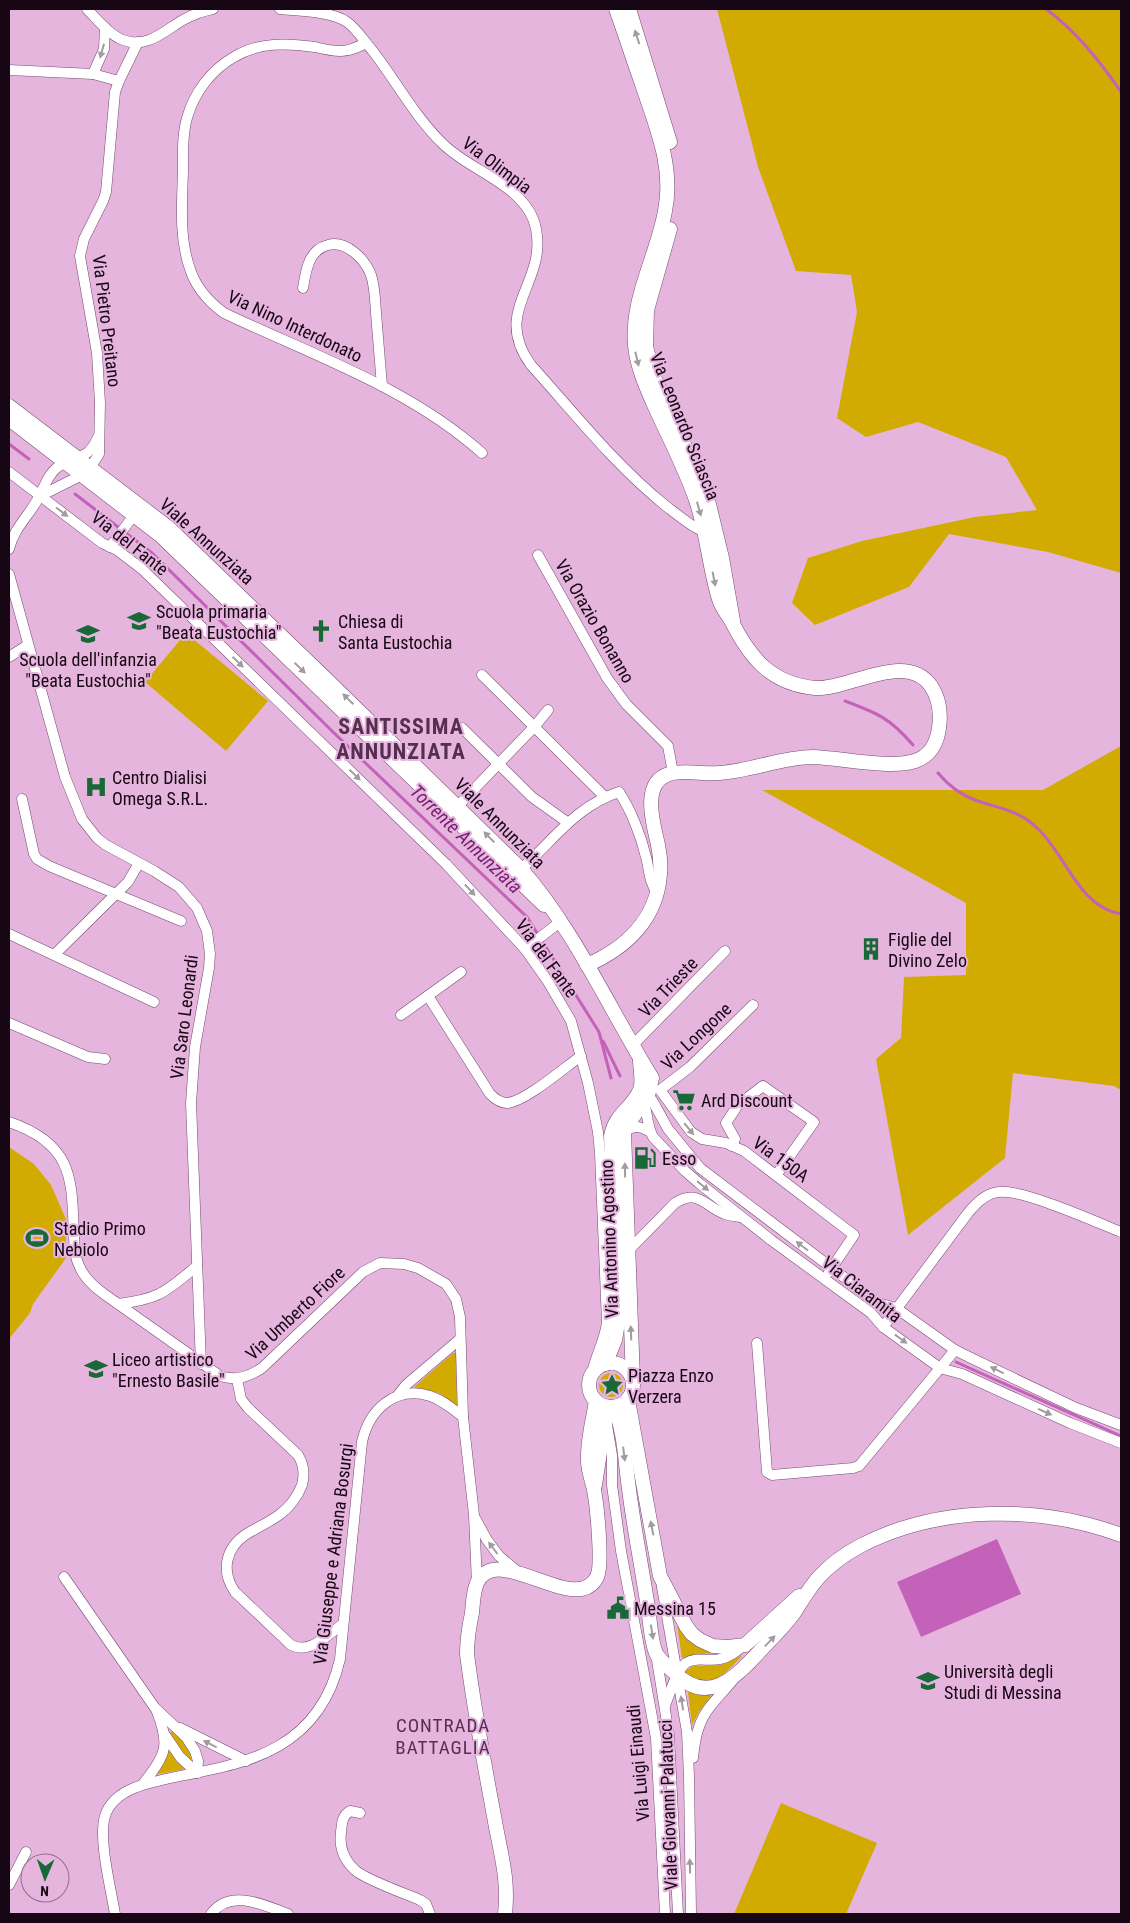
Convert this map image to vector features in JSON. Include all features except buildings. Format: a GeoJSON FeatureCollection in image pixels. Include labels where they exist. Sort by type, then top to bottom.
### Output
{"type":"FeatureCollection","features":[{"type":"Feature","properties":{"kind":"main road","name":"Via Leonardo Sciascia"},"geometry":{"type":"LineString","coordinates":[[616,9],[656,125],[665,157],[668,177],[664,217],[640,296],[634,328],[637,360],[644,383],[664,414],[682,452],[696,499],[711,533],[721,605],[733,623],[742,643],[756,660],[774,674],[795,684],[827,688],[895,670],[913,672],[928,681],[937,698],[940,720],[937,738],[927,754],[907,763],[805,757],[720,773],[673,773]]}},
{"type":"Feature","properties":{"kind":"main road","name":"Via Leonardo Sciascia"},"geometry":{"type":"LineString","coordinates":[[629,9],[665,123],[674,156],[677,177],[677,202],[650,298],[645,329],[650,367],[664,414]]}},
{"type":"Feature","properties":{"kind":"main road","name":"Viale Annunziata"},"geometry":{"type":"LineString","coordinates":[[9,406],[72,461]]}},
{"type":"Feature","properties":{"kind":"main road","name":"Viale Annunziata"},"geometry":{"type":"LineString","coordinates":[[9,419],[86,471],[165,532],[325,679],[454,810],[555,922],[587,965],[652,1078],[648,1095]]}},
{"type":"Feature","properties":{"kind":"main road","name":"Viale Annunziata"},"geometry":{"type":"LineString","coordinates":[[86,471],[132,518],[165,532]]}},
{"type":"Feature","properties":{"kind":"main road"},"geometry":{"type":"LineString","coordinates":[[587,965],[613,952],[631,938],[650,912],[657,894],[660,876],[660,856],[652,822],[651,804],[658,782],[673,773]]}},
{"type":"Feature","properties":{"kind":"main road","name":"Viale Annunziata"},"geometry":{"type":"LineString","coordinates":[[454,810],[521,869],[537,887],[555,922]]}},
{"type":"Feature","properties":{"kind":"main road"},"geometry":{"type":"LineString","coordinates":[[624,1132],[648,1095],[642,1081],[636,1051]]}},
{"type":"Feature","properties":{"kind":"main road","name":"Via Antonino Agostino"},"geometry":{"type":"LineString","coordinates":[[605,1364],[615,1340],[618,1323],[611,1136],[615,1123],[648,1095]]}},
{"type":"Feature","properties":{"kind":"main road","name":"Via Antonino Agostino"},"geometry":{"type":"LineString","coordinates":[[624,1132],[633,1381]]}},
{"type":"Feature","properties":{"kind":"main road"},"geometry":{"type":"LineString","coordinates":[[505,1914],[506,1873],[490,1792],[467,1654],[477,1583],[485,1574],[496,1570],[509,1570],[570,1590],[581,1590],[593,1582],[598,1573],[599,1563],[594,1490],[589,1472],[590,1426],[604,1409],[624,1404],[631,1394],[633,1381],[626,1369],[620,1365],[605,1364],[600,1366],[592,1374],[589,1385],[592,1397],[604,1409],[601,1448],[594,1490]]}},
{"type":"Feature","properties":{"kind":"main road","name":"Viale Giovanni Palatucci"},"geometry":{"type":"LineString","coordinates":[[628,1400],[660,1576]]}},
{"type":"Feature","properties":{"kind":"main road","name":"Viale Giovanni Palatucci"},"geometry":{"type":"LineString","coordinates":[[604,1409],[621,1426],[629,1491],[656,1653]]}},
{"type":"Feature","properties":{"kind":"main road"},"geometry":{"type":"LineString","coordinates":[[660,1576],[692,1634],[713,1646],[728,1647],[745,1644],[811,1586],[830,1566],[860,1546],[904,1529],[940,1520],[1016,1514],[1066,1520],[1116,1533]]}},
{"type":"Feature","properties":{"kind":"main road"},"geometry":{"type":"LineString","coordinates":[[656,1653],[690,1686],[703,1688],[715,1686],[736,1676],[787,1621],[811,1586]]}},
{"type":"Feature","properties":{"kind":"street"},"geometry":{"type":"LineString","coordinates":[[87,9],[105,27],[122,40],[138,42],[154,39],[183,20],[203,11],[213,9]]}},
{"type":"Feature","properties":{"kind":"street","name":"Via Olimpia"},"geometry":{"type":"LineString","coordinates":[[280,9],[319,14],[346,22],[387,69],[428,127],[443,144],[471,166],[513,192],[524,203],[532,215],[538,246],[536,262],[518,309],[516,322],[521,352],[531,366],[626,471],[694,527],[711,533]]}},
{"type":"Feature","properties":{"kind":"street"},"geometry":{"type":"LineString","coordinates":[[93,74],[104,49],[105,27]]}},
{"type":"Feature","properties":{"kind":"street","name":"Via Pietro Preitano"},"geometry":{"type":"LineString","coordinates":[[86,471],[99,454],[100,403],[97,353],[80,256],[84,238],[106,192],[113,106],[118,81],[138,42]]}},
{"type":"Feature","properties":{"kind":"street","name":"Via Nino Interdonato"},"geometry":{"type":"LineString","coordinates":[[366,43],[351,50],[341,51],[297,45],[271,44],[253,48],[234,56],[218,68],[202,86],[186,119],[183,150],[183,235],[190,271],[198,287],[211,304],[224,313],[382,386],[461,434],[482,453]]}},
{"type":"Feature","properties":{"kind":"street"},"geometry":{"type":"LineString","coordinates":[[9,70],[93,74],[118,81]]}},
{"type":"Feature","properties":{"kind":"street"},"geometry":{"type":"LineString","coordinates":[[303,288],[305,273],[311,257],[322,246],[337,244],[357,254],[364,262],[371,276],[374,293],[382,386]]}},
{"type":"Feature","properties":{"kind":"street"},"geometry":{"type":"LineString","coordinates":[[9,549],[16,530],[40,496],[45,483],[58,467],[84,456],[94,447],[99,435]]}},
{"type":"Feature","properties":{"kind":"street"},"geometry":{"type":"LineString","coordinates":[[40,496],[86,471]]}},
{"type":"Feature","properties":{"kind":"street","name":"Via del Fante"},"geometry":{"type":"LineString","coordinates":[[9,472],[102,543],[112,544],[142,569],[342,762],[528,947],[571,1021],[581,1056],[600,1153],[607,1322],[605,1336],[594,1363],[592,1374]]}},
{"type":"Feature","properties":{"kind":"street"},"geometry":{"type":"LineString","coordinates":[[112,544],[132,518]]}},
{"type":"Feature","properties":{"kind":"street","name":"Via Orazio Bonanno"},"geometry":{"type":"LineString","coordinates":[[538,555],[607,678],[626,704],[668,746],[673,773]]}},
{"type":"Feature","properties":{"kind":"street","name":"Via Saro Leonardi"},"geometry":{"type":"LineString","coordinates":[[9,574],[65,777],[76,808],[97,838],[116,851],[168,879],[189,897],[203,919],[209,942],[209,968],[195,1047],[191,1103],[201,1364]]}},
{"type":"Feature","properties":{"kind":"street"},"geometry":{"type":"LineString","coordinates":[[9,657],[28,645]]}},
{"type":"Feature","properties":{"kind":"street"},"geometry":{"type":"LineString","coordinates":[[482,676],[606,797]]}},
{"type":"Feature","properties":{"kind":"street"},"geometry":{"type":"LineString","coordinates":[[454,810],[548,710]]}},
{"type":"Feature","properties":{"kind":"street"},"geometry":{"type":"LineString","coordinates":[[462,728],[532,797],[568,822]]}},
{"type":"Feature","properties":{"kind":"street"},"geometry":{"type":"LineString","coordinates":[[521,869],[568,822],[606,797],[619,792],[628,805],[646,858],[650,882],[657,894]]}},
{"type":"Feature","properties":{"kind":"street"},"geometry":{"type":"LineString","coordinates":[[22,798],[32,848],[37,858],[49,866],[181,921]]}},
{"type":"Feature","properties":{"kind":"street"},"geometry":{"type":"LineString","coordinates":[[55,954],[128,882],[139,863]]}},
{"type":"Feature","properties":{"kind":"street"},"geometry":{"type":"LineString","coordinates":[[528,947],[555,922]]}},
{"type":"Feature","properties":{"kind":"street"},"geometry":{"type":"LineString","coordinates":[[9,934],[154,1002]]}},
{"type":"Feature","properties":{"kind":"street","name":"Via Trieste"},"geometry":{"type":"LineString","coordinates":[[636,1051],[725,951]]}},
{"type":"Feature","properties":{"kind":"street"},"geometry":{"type":"LineString","coordinates":[[401,1015],[461,972]]}},
{"type":"Feature","properties":{"kind":"street"},"geometry":{"type":"LineString","coordinates":[[428,996],[490,1094],[503,1102],[509,1103],[521,1099],[581,1056]]}},
{"type":"Feature","properties":{"kind":"street","name":"Via Longone"},"geometry":{"type":"LineString","coordinates":[[648,1095],[690,1067],[753,1005]]}},
{"type":"Feature","properties":{"kind":"street"},"geometry":{"type":"LineString","coordinates":[[9,1024],[88,1057],[105,1059]]}},
{"type":"Feature","properties":{"kind":"street"},"geometry":{"type":"LineString","coordinates":[[732,1146],[735,1139],[726,1123],[738,1105],[763,1086],[814,1122],[777,1174]]}},
{"type":"Feature","properties":{"kind":"street","name":"Via Ciaramita"},"geometry":{"type":"LineString","coordinates":[[648,1095],[678,1143],[700,1168],[878,1303],[896,1308],[955,1350],[1076,1408],[1121,1425]]}},
{"type":"Feature","properties":{"kind":"street","name":"Via Ciaramita"},"geometry":{"type":"LineString","coordinates":[[648,1095],[650,1131],[660,1146],[685,1171],[742,1217],[871,1313],[884,1326],[940,1368],[962,1374],[1070,1423],[1118,1442]]}},
{"type":"Feature","properties":{"kind":"street","name":"Via 150A"},"geometry":{"type":"LineString","coordinates":[[648,1095],[696,1136],[744,1151],[777,1174],[854,1235],[832,1268]]}},
{"type":"Feature","properties":{"kind":"street"},"geometry":{"type":"LineString","coordinates":[[595,1120],[611,1152]]}},
{"type":"Feature","properties":{"kind":"street","name":"Via Umberto Fiore"},"geometry":{"type":"LineString","coordinates":[[9,1122],[39,1136],[55,1149],[61,1158],[70,1179],[77,1262],[86,1279],[220,1376],[237,1379],[262,1368],[363,1272],[380,1263],[396,1262],[418,1268],[446,1284],[452,1291],[459,1308],[463,1417],[474,1515],[477,1583]]}},
{"type":"Feature","properties":{"kind":"street"},"geometry":{"type":"LineString","coordinates":[[624,1132],[635,1126],[641,1126],[650,1131]]}},
{"type":"Feature","properties":{"kind":"street"},"geometry":{"type":"LineString","coordinates":[[884,1326],[968,1213],[977,1202],[990,1194],[1000,1192],[1016,1193],[1121,1232]]}},
{"type":"Feature","properties":{"kind":"street"},"geometry":{"type":"LineString","coordinates":[[628,1251],[681,1199],[695,1198],[704,1201],[725,1214],[742,1217]]}},
{"type":"Feature","properties":{"kind":"street"},"geometry":{"type":"LineString","coordinates":[[118,1304],[144,1301],[160,1295],[197,1266]]}},
{"type":"Feature","properties":{"kind":"street"},"geometry":{"type":"LineString","coordinates":[[825,1279],[832,1268]]}},
{"type":"Feature","properties":{"kind":"street","name":"Via Giuseppe e Adriana Bosurgi"},"geometry":{"type":"LineString","coordinates":[[115,1914],[105,1850],[105,1818],[112,1803],[118,1797],[143,1784],[246,1761],[281,1746],[306,1726],[319,1710],[338,1668],[364,1431],[380,1406],[398,1395],[406,1385],[460,1339]]}},
{"type":"Feature","properties":{"kind":"street"},"geometry":{"type":"LineString","coordinates":[[757,1343],[767,1472],[772,1475],[857,1468],[955,1350]]}},
{"type":"Feature","properties":{"kind":"street"},"geometry":{"type":"LineString","coordinates":[[237,1379],[242,1399],[248,1408],[298,1455],[302,1462],[304,1477],[299,1492],[286,1509],[246,1534],[230,1551],[226,1568],[230,1585],[234,1592],[291,1646],[304,1649],[312,1646],[344,1624]]}},
{"type":"Feature","properties":{"kind":"street"},"geometry":{"type":"LineString","coordinates":[[398,1395],[408,1393],[430,1396],[463,1417]]}},
{"type":"Feature","properties":{"kind":"street","name":"Via Luigi Einaudi"},"geometry":{"type":"LineString","coordinates":[[604,1409],[612,1455],[612,1485],[621,1551],[656,1738],[665,1914]]}},
{"type":"Feature","properties":{"kind":"street"},"geometry":{"type":"LineString","coordinates":[[1118,1442],[1121,1425]]}},
{"type":"Feature","properties":{"kind":"street"},"geometry":{"type":"LineString","coordinates":[[601,1448],[611,1462]]}},
{"type":"Feature","properties":{"kind":"street","name":"Via Umberto Fiore"},"geometry":{"type":"LineString","coordinates":[[474,1515],[487,1540],[499,1556],[521,1574]]}},
{"type":"Feature","properties":{"kind":"street","name":"Viale Giovanni Palatucci"},"geometry":{"type":"LineString","coordinates":[[660,1576],[687,1732],[691,1914]]}},
{"type":"Feature","properties":{"kind":"street"},"geometry":{"type":"LineString","coordinates":[[64,1577],[156,1708],[195,1751],[198,1761],[197,1773]]}},
{"type":"Feature","properties":{"kind":"street"},"geometry":{"type":"LineString","coordinates":[[665,1708],[670,1691],[685,1664],[696,1660],[724,1658],[745,1644]]}},
{"type":"Feature","properties":{"kind":"street","name":"Viale Giovanni Palatucci"},"geometry":{"type":"LineString","coordinates":[[656,1653],[669,1735],[678,1914]]}},
{"type":"Feature","properties":{"kind":"street"},"geometry":{"type":"LineString","coordinates":[[689,1776],[701,1721],[736,1676]]}},
{"type":"Feature","properties":{"kind":"street"},"geometry":{"type":"LineString","coordinates":[[156,1708],[165,1735],[180,1757],[197,1773]]}},
{"type":"Feature","properties":{"kind":"street"},"geometry":{"type":"LineString","coordinates":[[173,1725],[246,1761]]}},
{"type":"Feature","properties":{"kind":"street"},"geometry":{"type":"LineString","coordinates":[[143,1784],[162,1756],[165,1735]]}},
{"type":"Feature","properties":{"kind":"street"},"geometry":{"type":"LineString","coordinates":[[360,1813],[350,1811],[342,1820],[340,1839],[343,1854],[356,1871],[420,1900],[426,1904],[430,1914]]}},
{"type":"Feature","properties":{"kind":"street"},"geometry":{"type":"LineString","coordinates":[[9,1885],[26,1852]]}},
{"type":"Feature","properties":{"kind":"street"},"geometry":{"type":"LineString","coordinates":[[211,1914],[228,1901],[238,1900],[249,1901],[288,1914]]}},
{"type":"Feature","properties":{"kind":"shaded area"},"geometry":{"type":"Polygon","coordinates":[[[717,9],[1121,9],[1121,573],[1048,552],[949,534],[909,587],[815,625],[792,603],[808,558],[862,541],[975,517],[1037,510],[1006,457],[918,422],[866,437],[837,418],[857,312],[851,275],[796,271],[758,167],[717,9]]]}},
{"type":"Feature","properties":{"kind":"shaded area"},"geometry":{"type":"Polygon","coordinates":[[[186,633],[268,701],[226,751],[145,682],[186,633]]]}},
{"type":"Feature","properties":{"kind":"shaded area"},"geometry":{"type":"Polygon","coordinates":[[[1121,746],[1121,1090],[1114,1086],[1013,1073],[1005,1158],[908,1235],[876,1059],[901,1038],[904,977],[966,975],[966,903],[762,790],[1043,790],[1121,746]]]}},
{"type":"Feature","properties":{"kind":"shaded area","name":"Stadio Primo Nebiolo"},"geometry":{"type":"Polygon","coordinates":[[[9,1147],[34,1164],[51,1185],[66,1219],[66,1258],[33,1304],[30,1313],[9,1339],[9,1147]]]}},
{"type":"Feature","properties":{"kind":"shaded area"},"geometry":{"type":"Polygon","coordinates":[[[453,1353],[456,1353],[457,1406],[439,1393],[414,1387],[453,1353]]]}},
{"type":"Feature","properties":{"kind":"shaded area"},"geometry":{"type":"Polygon","coordinates":[[[606,1373],[616,1373],[623,1380],[623,1390],[616,1397],[606,1397],[599,1390],[599,1380],[606,1373]]]}},
{"type":"Feature","properties":{"kind":"shaded area"},"geometry":{"type":"Polygon","coordinates":[[[997,1539],[1021,1594],[921,1637],[897,1582],[997,1539]]]}},
{"type":"Feature","properties":{"kind":"shaded area"},"geometry":{"type":"Polygon","coordinates":[[[677,1625],[693,1643],[713,1653],[682,1658],[677,1625]]]}},
{"type":"Feature","properties":{"kind":"shaded area"},"geometry":{"type":"Polygon","coordinates":[[[743,1655],[723,1675],[710,1682],[697,1682],[684,1672],[693,1666],[721,1665],[743,1655]]]}},
{"type":"Feature","properties":{"kind":"shaded area"},"geometry":{"type":"Polygon","coordinates":[[[688,1692],[713,1693],[692,1725],[688,1692]]]}},
{"type":"Feature","properties":{"kind":"shaded area"},"geometry":{"type":"Polygon","coordinates":[[[173,1730],[189,1748],[191,1760],[180,1750],[170,1733],[173,1730]]]}},
{"type":"Feature","properties":{"kind":"shaded area"},"geometry":{"type":"Polygon","coordinates":[[[169,1748],[186,1769],[158,1774],[156,1773],[169,1748]]]}},
{"type":"Feature","properties":{"kind":"shaded area"},"geometry":{"type":"Polygon","coordinates":[[[781,1803],[877,1843],[846,1914],[734,1914],[781,1803]]]}},
{"type":"Feature","properties":{"kind":"waterway"},"geometry":{"type":"LineString","coordinates":[[1046,9],[1087,47],[1121,92]]}},
{"type":"Feature","properties":{"kind":"waterway","name":"Torrente Annunziata"},"geometry":{"type":"LineString","coordinates":[[9,444],[29,459]]}},
{"type":"Feature","properties":{"kind":"waterway","name":"Torrente Annunziata"},"geometry":{"type":"LineString","coordinates":[[75,494],[152,553],[334,733],[527,917],[599,1032],[611,1078]]}},
{"type":"Feature","properties":{"kind":"waterway"},"geometry":{"type":"LineString","coordinates":[[845,701],[866,709],[890,722],[913,745]]}},
{"type":"Feature","properties":{"kind":"waterway"},"geometry":{"type":"LineString","coordinates":[[938,773],[964,795],[1008,810],[1030,822],[1047,839],[1083,891],[1106,909],[1121,914]]}},
{"type":"Feature","properties":{"kind":"waterway"},"geometry":{"type":"LineString","coordinates":[[603,1041],[620,1076]]}},
{"type":"Feature","properties":{"kind":"waterway"},"geometry":{"type":"LineString","coordinates":[[956,1362],[1121,1436]]}},
{"type":"Feature","properties":{"kind":"place","name":"Scuola primaria \"Beata Eustochia\""},"geometry":{"type":"Point","coordinates":[139,621]}},
{"type":"Feature","properties":{"kind":"place","name":"Chiesa di Santa Eustochia"},"geometry":{"type":"Point","coordinates":[321,631]}},
{"type":"Feature","properties":{"kind":"place","name":"Scuola dell'infanzia \"Beata Eustochia\""},"geometry":{"type":"Point","coordinates":[88,634]}},
{"type":"Feature","properties":{"kind":"place","name":"Centro Dialisi Omega S.R.L."},"geometry":{"type":"Point","coordinates":[96,787]}},
{"type":"Feature","properties":{"kind":"place","name":"Figlie del Divino Zelo"},"geometry":{"type":"Point","coordinates":[871,949]}},
{"type":"Feature","properties":{"kind":"place","name":"Ard Discount"},"geometry":{"type":"Point","coordinates":[684,1100]}},
{"type":"Feature","properties":{"kind":"place","name":"Esso"},"geometry":{"type":"Point","coordinates":[645,1158]}},
{"type":"Feature","properties":{"kind":"place","name":"Stadio Primo Nebiolo"},"geometry":{"type":"Point","coordinates":[37,1238]}},
{"type":"Feature","properties":{"kind":"place","name":"Liceo artistico \"Ernesto Basile\""},"geometry":{"type":"Point","coordinates":[96,1369]}},
{"type":"Feature","properties":{"kind":"place","name":"Piazza Enzo Verzera"},"geometry":{"type":"Point","coordinates":[612,1385]}},
{"type":"Feature","properties":{"kind":"place","name":"Messina 15"},"geometry":{"type":"Point","coordinates":[618,1608]}},
{"type":"Feature","properties":{"kind":"place","name":"Università degli Studi di Messina"},"geometry":{"type":"Point","coordinates":[928,1681]}},
{"type":"Feature","properties":{"kind":"district","name":"SANTISSIMA ANNUNZIATA"},"geometry":{"type":"Point","coordinates":[401,738]}},
{"type":"Feature","properties":{"kind":"district","name":"CONTRADA BATTAGLIA"},"geometry":{"type":"Point","coordinates":[443,1736]}}]}
